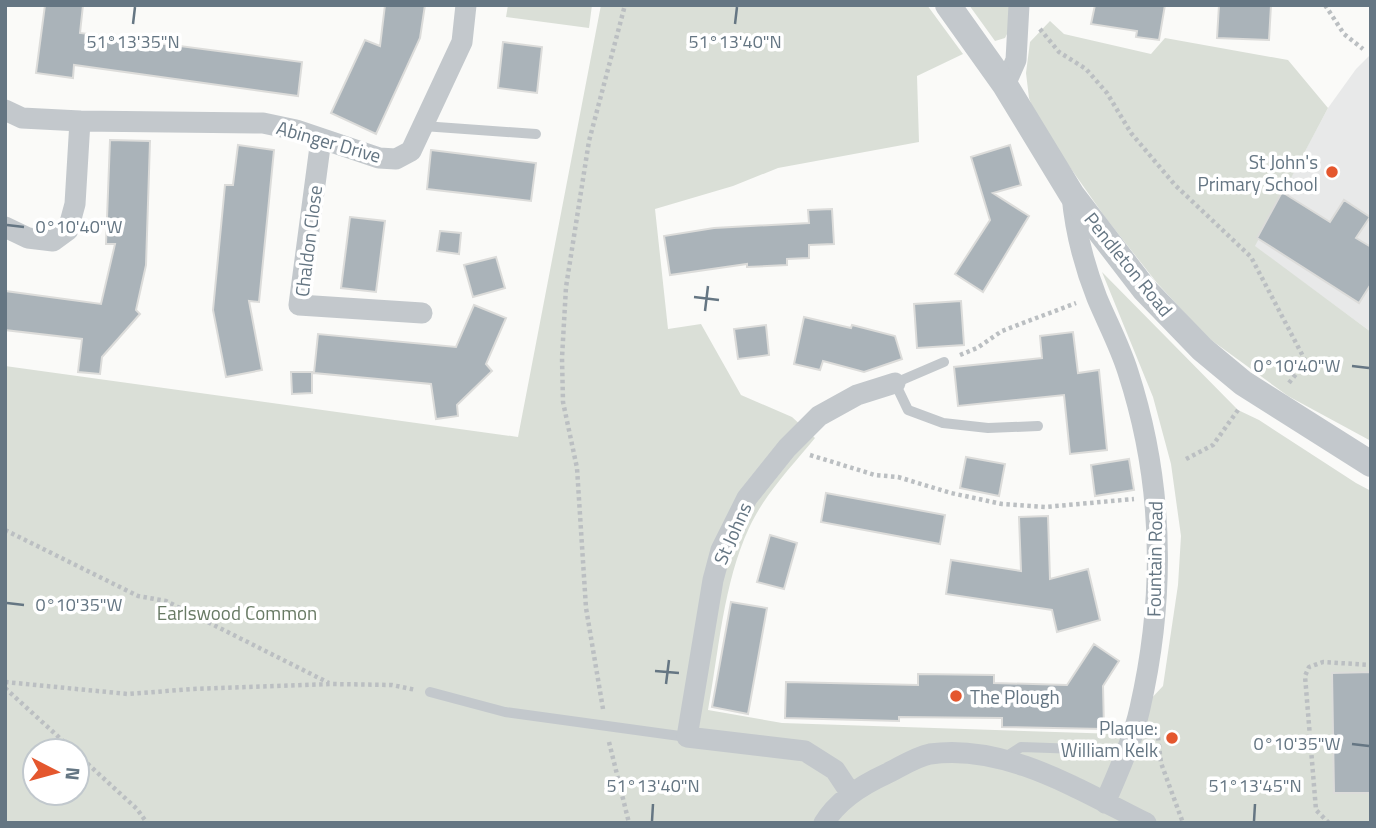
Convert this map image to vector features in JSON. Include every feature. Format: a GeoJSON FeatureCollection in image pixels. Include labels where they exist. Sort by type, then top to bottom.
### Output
{"type":"FeatureCollection","features":[{"type":"Feature","properties":{"kind":"street","name":"Abinger Drive"},"geometry":{"type":"LineString","coordinates":[[5,110],[22,118],[80,121],[263,123],[296,130],[379,158],[396,159],[411,151],[462,42],[466,5]]}},
{"type":"Feature","properties":{"kind":"street","name":"Pendleton Road"},"geometry":{"type":"LineString","coordinates":[[948,5],[1005,85],[1072,195],[1145,290],[1202,349],[1243,383],[1371,464]]}},
{"type":"Feature","properties":{"kind":"street"},"geometry":{"type":"LineString","coordinates":[[1005,85],[1016,60],[1019,5]]}},
{"type":"Feature","properties":{"kind":"street"},"geometry":{"type":"LineString","coordinates":[[5,227],[28,238],[53,241],[68,230],[75,204],[80,121]]}},
{"type":"Feature","properties":{"kind":"street","name":"Chaldon Close"},"geometry":{"type":"LineString","coordinates":[[321,139],[299,305],[422,313]]}},
{"type":"Feature","properties":{"kind":"street","name":"Fountain Road"},"geometry":{"type":"LineString","coordinates":[[1072,195],[1084,259],[1131,382],[1144,429],[1153,469],[1159,534],[1155,619],[1140,709],[1105,803]]}},
{"type":"Feature","properties":{"kind":"street","name":"St Johns"},"geometry":{"type":"LineString","coordinates":[[687,737],[713,580],[721,550],[747,498],[787,448],[819,416],[857,396],[895,383]]}},
{"type":"Feature","properties":{"kind":"street"},"geometry":{"type":"LineString","coordinates":[[687,737],[805,751],[835,770],[851,794]]}},
{"type":"Feature","properties":{"kind":"street"},"geometry":{"type":"LineString","coordinates":[[824,823],[830,813],[851,794],[874,780],[928,754],[962,753],[1002,759],[1043,774],[1146,823]]}},
{"type":"Feature","properties":{"kind":"lane"},"geometry":{"type":"LineString","coordinates":[[423,126],[536,134]]}},
{"type":"Feature","properties":{"kind":"lane"},"geometry":{"type":"LineString","coordinates":[[944,362],[895,383],[908,410],[943,423],[988,428],[1038,426]]}},
{"type":"Feature","properties":{"kind":"lane"},"geometry":{"type":"LineString","coordinates":[[430,692],[505,712],[687,737]]}},
{"type":"Feature","properties":{"kind":"lane"},"geometry":{"type":"LineString","coordinates":[[1002,759],[1021,747],[1079,749]]}},
{"type":"Feature","properties":{"kind":"path"},"geometry":{"type":"LineString","coordinates":[[625,5],[589,141],[566,287],[562,358],[563,402],[577,468],[586,608],[606,727],[629,823]]}},
{"type":"Feature","properties":{"kind":"path"},"geometry":{"type":"LineString","coordinates":[[1325,5],[1344,34],[1363,50]]}},
{"type":"Feature","properties":{"kind":"path"},"geometry":{"type":"LineString","coordinates":[[1037,26],[1059,52],[1086,69],[1107,93],[1131,133],[1175,185],[1251,257],[1306,362],[1286,386],[1277,379]]}},
{"type":"Feature","properties":{"kind":"path"},"geometry":{"type":"LineString","coordinates":[[944,362],[977,348],[1002,331],[1096,296]]}},
{"type":"Feature","properties":{"kind":"path"},"geometry":{"type":"LineString","coordinates":[[1186,459],[1213,445],[1243,403],[1235,394],[1243,383]]}},
{"type":"Feature","properties":{"kind":"path"},"geometry":{"type":"LineString","coordinates":[[787,448],[875,475],[898,477],[951,493],[1002,504],[1045,507],[1156,498]]}},
{"type":"Feature","properties":{"kind":"path"},"geometry":{"type":"LineString","coordinates":[[5,530],[138,596],[166,601],[331,684]]}},
{"type":"Feature","properties":{"kind":"path"},"geometry":{"type":"LineString","coordinates":[[1329,823],[1317,810],[1306,676],[1309,667],[1323,663],[1371,664]]}},
{"type":"Feature","properties":{"kind":"path"},"geometry":{"type":"LineString","coordinates":[[5,685],[128,694],[331,684],[392,685],[430,692]]}},
{"type":"Feature","properties":{"kind":"path"},"geometry":{"type":"LineString","coordinates":[[5,685],[60,737]]}},
{"type":"Feature","properties":{"kind":"path"},"geometry":{"type":"LineString","coordinates":[[1140,709],[1154,714],[1161,763],[1183,823]]}},
{"type":"Feature","properties":{"kind":"path"},"geometry":{"type":"LineString","coordinates":[[91,766],[137,809],[148,823]]}},
{"type":"Feature","properties":{"kind":"shaded area","name":"St John's Primary School"},"geometry":{"type":"Polygon","coordinates":[[[1371,54],[1371,332],[1254,246],[1328,108],[1356,69],[1371,54]]]}},
{"type":"Feature","properties":{"kind":"green space"},"geometry":{"type":"Polygon","coordinates":[[[508,5],[592,5],[589,28],[506,17],[508,5]]]}},
{"type":"Feature","properties":{"kind":"green space","name":"Earlswood Common"},"geometry":{"type":"Polygon","coordinates":[[[601,5],[927,5],[963,54],[917,76],[919,142],[778,168],[733,186],[655,209],[668,329],[701,324],[741,395],[792,417],[815,438],[762,504],[740,549],[723,618],[708,710],[782,723],[1118,734],[1163,686],[1178,585],[1181,536],[1171,464],[1153,397],[1102,272],[1238,410],[1259,420],[1371,491],[1371,823],[5,823],[5,366],[518,437],[601,5]]]}},
{"type":"Feature","properties":{"kind":"green space"},"geometry":{"type":"Polygon","coordinates":[[[969,5],[1010,5],[1010,28],[1005,38],[995,41],[969,5]]]}},
{"type":"Feature","properties":{"kind":"green space"},"geometry":{"type":"Polygon","coordinates":[[[1050,21],[1064,34],[1151,54],[1165,38],[1288,60],[1328,108],[1255,246],[1371,332],[1371,441],[1288,396],[1207,337],[1157,283],[1105,217],[1038,122],[1029,98],[1026,73],[1030,42],[1050,21]]]}},
{"type":"Feature","properties":{"kind":"building"},"geometry":{"type":"Polygon","coordinates":[[[45,5],[83,5],[80,33],[302,62],[298,96],[74,65],[73,78],[36,73],[45,5]]]}},
{"type":"Feature","properties":{"kind":"building"},"geometry":{"type":"Polygon","coordinates":[[[385,5],[425,5],[420,38],[376,134],[331,113],[365,40],[380,46],[385,5]]]}},
{"type":"Feature","properties":{"kind":"building"},"geometry":{"type":"Polygon","coordinates":[[[1095,5],[1165,5],[1159,40],[1136,37],[1137,31],[1091,24],[1095,5]]]}},
{"type":"Feature","properties":{"kind":"building"},"geometry":{"type":"Polygon","coordinates":[[[1219,5],[1271,5],[1269,40],[1217,38],[1219,5]]]}},
{"type":"Feature","properties":{"kind":"building"},"geometry":{"type":"Polygon","coordinates":[[[503,42],[542,47],[537,93],[498,88],[503,42]]]}},
{"type":"Feature","properties":{"kind":"building"},"geometry":{"type":"Polygon","coordinates":[[[110,140],[150,141],[146,265],[136,310],[140,314],[102,357],[100,374],[78,372],[82,339],[5,330],[5,291],[101,304],[115,244],[106,244],[110,140]]]}},
{"type":"Feature","properties":{"kind":"building"},"geometry":{"type":"Polygon","coordinates":[[[238,145],[274,150],[259,302],[249,301],[262,370],[226,377],[213,310],[225,185],[233,185],[238,145]]]}},
{"type":"Feature","properties":{"kind":"building"},"geometry":{"type":"Polygon","coordinates":[[[1010,145],[1021,185],[993,193],[1029,216],[983,292],[955,274],[990,220],[971,157],[1010,145]]]}},
{"type":"Feature","properties":{"kind":"building"},"geometry":{"type":"Polygon","coordinates":[[[431,150],[536,163],[531,201],[427,189],[431,150]]]}},
{"type":"Feature","properties":{"kind":"building"},"geometry":{"type":"Polygon","coordinates":[[[1282,192],[1330,222],[1344,200],[1370,217],[1356,238],[1371,247],[1371,284],[1359,303],[1257,238],[1282,192]]]}},
{"type":"Feature","properties":{"kind":"building"},"geometry":{"type":"Polygon","coordinates":[[[832,209],[834,244],[809,245],[809,258],[787,259],[787,265],[747,267],[747,264],[670,275],[664,236],[714,228],[809,223],[808,210],[832,209]]]}},
{"type":"Feature","properties":{"kind":"building"},"geometry":{"type":"Polygon","coordinates":[[[350,217],[385,221],[376,292],[341,288],[350,217]]]}},
{"type":"Feature","properties":{"kind":"building"},"geometry":{"type":"Polygon","coordinates":[[[440,231],[461,233],[459,254],[437,251],[440,231]]]}},
{"type":"Feature","properties":{"kind":"building"},"geometry":{"type":"Polygon","coordinates":[[[496,257],[505,288],[473,297],[464,265],[496,257]]]}},
{"type":"Feature","properties":{"kind":"building"},"geometry":{"type":"Polygon","coordinates":[[[961,301],[964,345],[917,348],[914,304],[961,301]]]}},
{"type":"Feature","properties":{"kind":"building"},"geometry":{"type":"Polygon","coordinates":[[[474,305],[506,318],[486,364],[492,371],[457,405],[458,416],[436,419],[431,384],[314,373],[318,334],[456,347],[474,305]]]}},
{"type":"Feature","properties":{"kind":"building"},"geometry":{"type":"Polygon","coordinates":[[[804,317],[895,336],[902,359],[864,372],[823,361],[820,370],[794,364],[804,317]]]}},
{"type":"Feature","properties":{"kind":"building"},"geometry":{"type":"Polygon","coordinates":[[[766,325],[769,355],[738,359],[734,329],[766,325]]]}},
{"type":"Feature","properties":{"kind":"building"},"geometry":{"type":"Polygon","coordinates":[[[1073,332],[1078,373],[1099,370],[1107,450],[1070,454],[1064,395],[958,406],[954,367],[1042,358],[1040,336],[1073,332]]]}},
{"type":"Feature","properties":{"kind":"building"},"geometry":{"type":"Polygon","coordinates":[[[291,372],[312,372],[312,393],[292,394],[291,372]]]}},
{"type":"Feature","properties":{"kind":"building"},"geometry":{"type":"Polygon","coordinates":[[[966,457],[1005,464],[999,496],[960,488],[966,457]]]}},
{"type":"Feature","properties":{"kind":"building"},"geometry":{"type":"Polygon","coordinates":[[[1129,459],[1134,490],[1095,496],[1091,465],[1129,459]]]}},
{"type":"Feature","properties":{"kind":"building"},"geometry":{"type":"Polygon","coordinates":[[[826,493],[945,515],[940,544],[821,522],[826,493]]]}},
{"type":"Feature","properties":{"kind":"building"},"geometry":{"type":"Polygon","coordinates":[[[1048,516],[1050,579],[1088,569],[1100,620],[1057,632],[1052,610],[946,594],[951,560],[1021,571],[1019,517],[1048,516]]]}},
{"type":"Feature","properties":{"kind":"building"},"geometry":{"type":"Polygon","coordinates":[[[770,535],[797,543],[784,589],[757,582],[770,535]]]}},
{"type":"Feature","properties":{"kind":"building"},"geometry":{"type":"Polygon","coordinates":[[[731,602],[767,608],[748,714],[712,707],[731,602]]]}},
{"type":"Feature","properties":{"kind":"building"},"geometry":{"type":"Polygon","coordinates":[[[1094,644],[1119,661],[1103,686],[1104,729],[1002,727],[1002,718],[899,717],[899,721],[785,718],[786,682],[918,685],[918,674],[994,675],[994,683],[1067,685],[1094,644]]]}},
{"type":"Feature","properties":{"kind":"building"},"geometry":{"type":"Polygon","coordinates":[[[1371,672],[1371,793],[1334,793],[1332,673],[1371,672]]]}},
{"type":"Feature","properties":{"kind":"place","name":"St John's Primary School"},"geometry":{"type":"Point","coordinates":[1332,172]}},
{"type":"Feature","properties":{"kind":"place","name":"The Plough"},"geometry":{"type":"Point","coordinates":[956,696]}},
{"type":"Feature","properties":{"kind":"place","name":"Plaque: William Kelk"},"geometry":{"type":"Point","coordinates":[1172,738]}}]}
